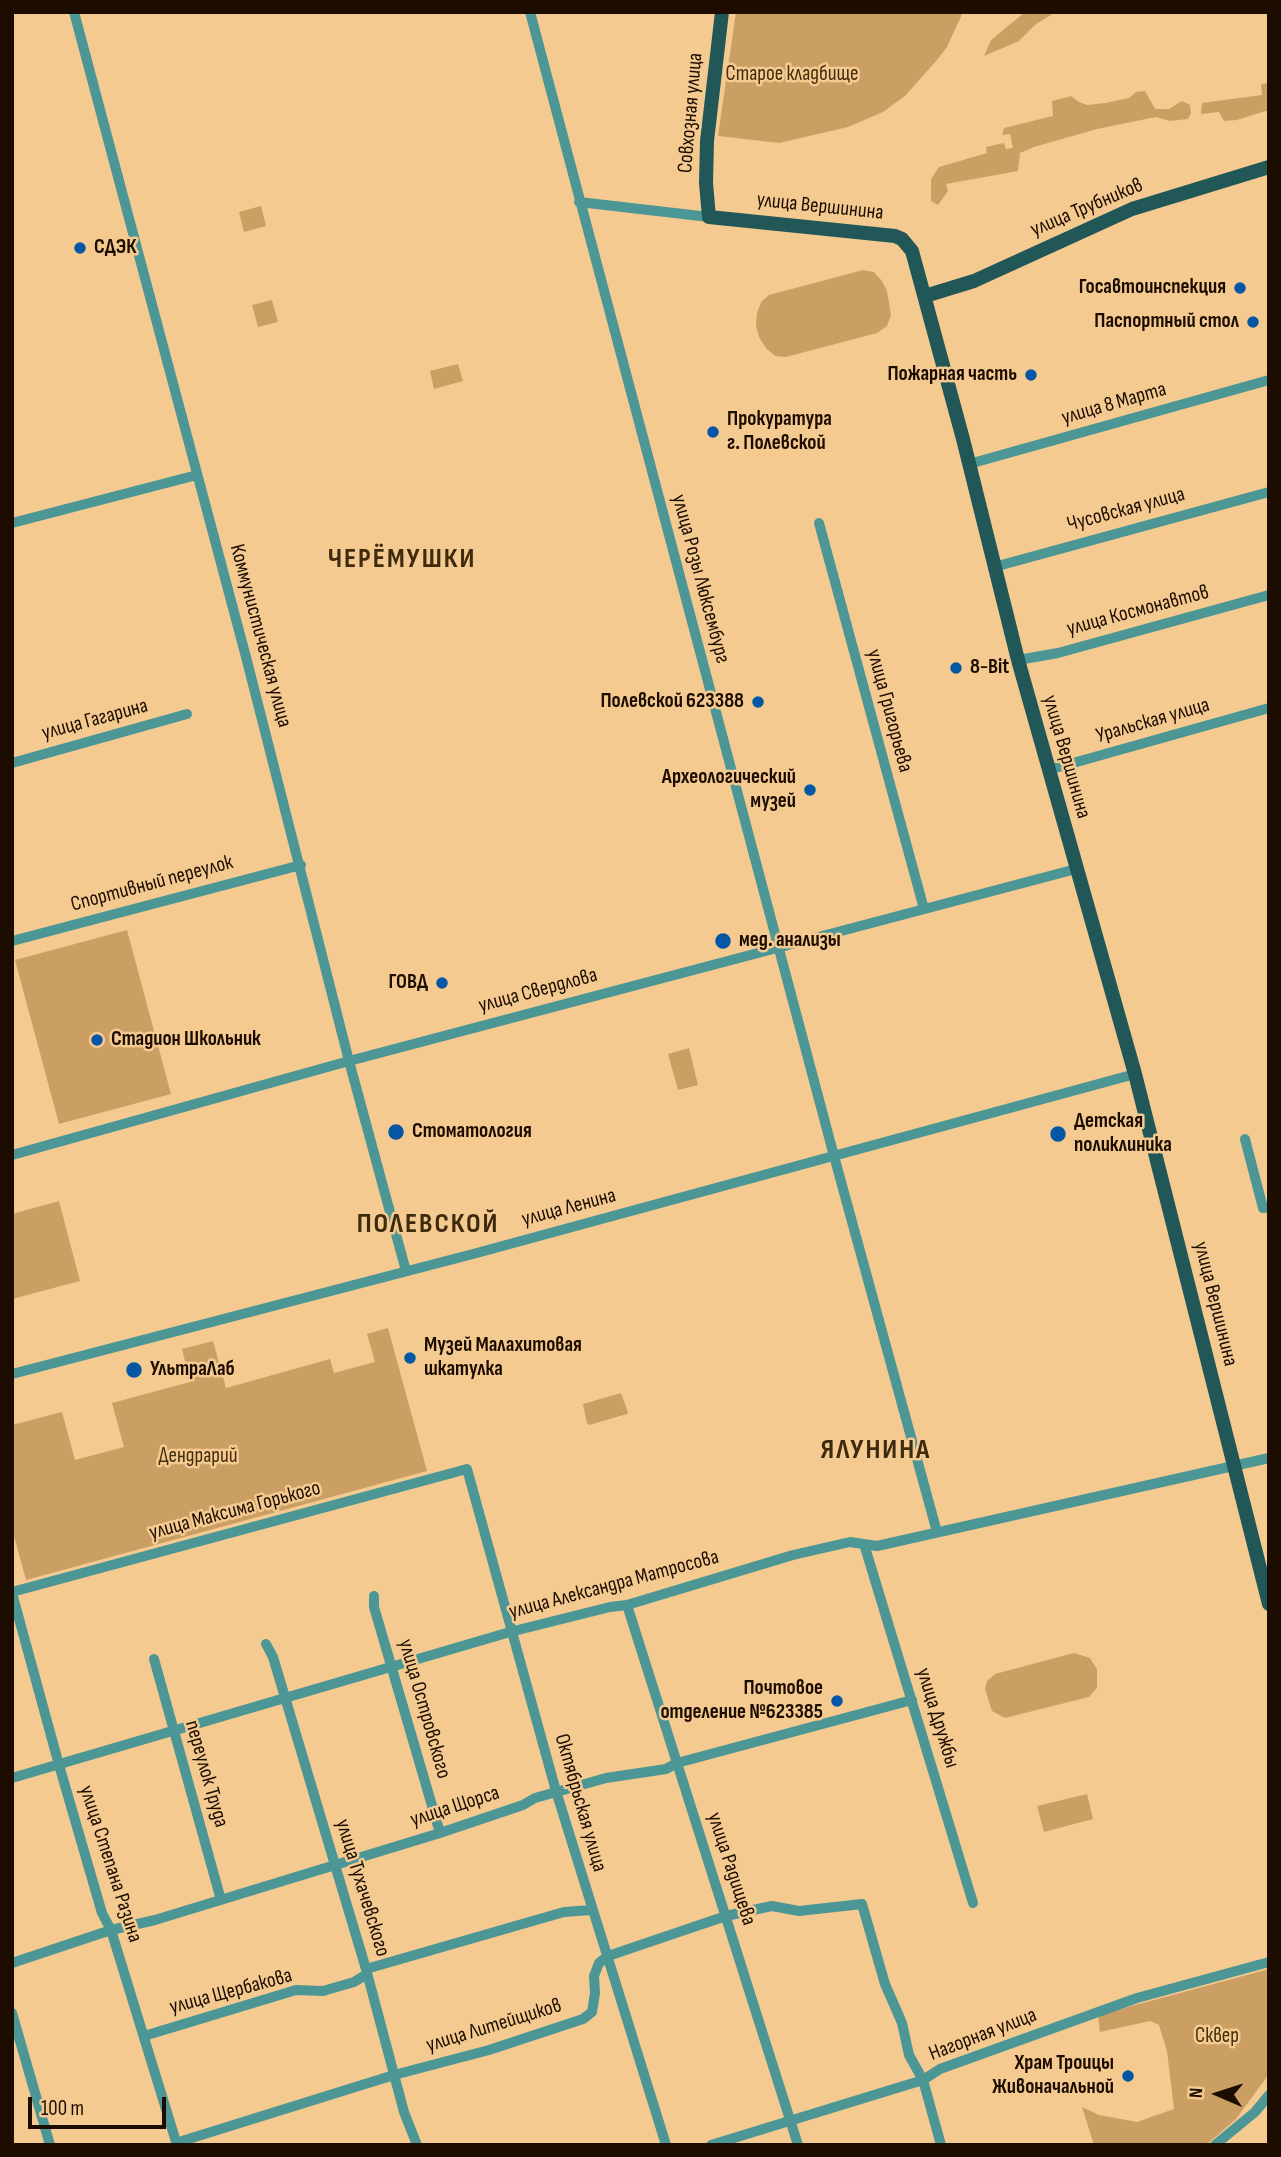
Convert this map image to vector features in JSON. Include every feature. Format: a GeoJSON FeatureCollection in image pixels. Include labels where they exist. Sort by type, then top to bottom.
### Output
{"type":"FeatureCollection","features":[{"type":"Feature","properties":{"kind":"main road","name":"Совхозная улица"},"geometry":{"type":"LineString","coordinates":[[709,217],[706,183],[707,141],[722,12]]}},
{"type":"Feature","properties":{"kind":"main road","name":"улица Трубников"},"geometry":{"type":"LineString","coordinates":[[925,296],[974,281],[1132,209],[1269,167]]}},
{"type":"Feature","properties":{"kind":"main road","name":"улица Вершинина"},"geometry":{"type":"LineString","coordinates":[[709,217],[899,237],[912,251],[1018,660],[1135,1074],[1269,1604]]}},
{"type":"Feature","properties":{"kind":"street","name":"Коммунистическая улица"},"geometry":{"type":"LineString","coordinates":[[74,12],[406,1271]]}},
{"type":"Feature","properties":{"kind":"street","name":"улица Розы Люксембург"},"geometry":{"type":"LineString","coordinates":[[530,12],[778,947],[937,1532]]}},
{"type":"Feature","properties":{"kind":"street","name":"улица Вершинина"},"geometry":{"type":"LineString","coordinates":[[579,202],[709,217]]}},
{"type":"Feature","properties":{"kind":"street","name":"улица 8 Марта"},"geometry":{"type":"LineString","coordinates":[[969,464],[1269,380]]}},
{"type":"Feature","properties":{"kind":"street"},"geometry":{"type":"LineString","coordinates":[[12,523],[197,475]]}},
{"type":"Feature","properties":{"kind":"street","name":"Чусовская улица"},"geometry":{"type":"LineString","coordinates":[[994,567],[1269,492]]}},
{"type":"Feature","properties":{"kind":"street","name":"улица Григорьева"},"geometry":{"type":"LineString","coordinates":[[819,523],[924,909]]}},
{"type":"Feature","properties":{"kind":"street","name":"улица Космонавтов"},"geometry":{"type":"LineString","coordinates":[[1018,660],[1058,653],[1269,596]]}},
{"type":"Feature","properties":{"kind":"street","name":"Уральская улица"},"geometry":{"type":"LineString","coordinates":[[1048,770],[1269,708]]}},
{"type":"Feature","properties":{"kind":"street","name":"улица Гагарина"},"geometry":{"type":"LineString","coordinates":[[12,763],[187,714]]}},
{"type":"Feature","properties":{"kind":"street","name":"Спортивный переулок"},"geometry":{"type":"LineString","coordinates":[[12,941],[301,865]]}},
{"type":"Feature","properties":{"kind":"street","name":"улица Свердлова"},"geometry":{"type":"LineString","coordinates":[[12,1155],[349,1060],[1076,869]]}},
{"type":"Feature","properties":{"kind":"street","name":"улица Ленина"},"geometry":{"type":"LineString","coordinates":[[12,1374],[406,1271],[1135,1074]]}},
{"type":"Feature","properties":{"kind":"street"},"geometry":{"type":"LineString","coordinates":[[1245,1139],[1263,1208],[1269,1207]]}},
{"type":"Feature","properties":{"kind":"street","name":"улица Александра Матросова"},"geometry":{"type":"LineString","coordinates":[[12,1778],[510,1632],[627,1605],[793,1555],[850,1542],[877,1546],[1269,1458]]}},
{"type":"Feature","properties":{"kind":"street","name":"улица Максима Горького"},"geometry":{"type":"LineString","coordinates":[[12,1592],[467,1469]]}},
{"type":"Feature","properties":{"kind":"street","name":"Октябрьская улица"},"geometry":{"type":"LineString","coordinates":[[467,1469],[556,1791],[666,2145]]}},
{"type":"Feature","properties":{"kind":"street","name":"улица Дружбы"},"geometry":{"type":"LineString","coordinates":[[864,1544],[973,1903]]}},
{"type":"Feature","properties":{"kind":"street","name":"улица Степана Разина"},"geometry":{"type":"LineString","coordinates":[[12,1592],[58,1765],[102,1913],[111,1930],[178,2145]]}},
{"type":"Feature","properties":{"kind":"street","name":"улица Островского"},"geometry":{"type":"LineString","coordinates":[[374,1596],[374,1607],[440,1833]]}},
{"type":"Feature","properties":{"kind":"street","name":"улица Радищева"},"geometry":{"type":"LineString","coordinates":[[627,1605],[798,2145]]}},
{"type":"Feature","properties":{"kind":"street","name":"улица Тухачевского"},"geometry":{"type":"LineString","coordinates":[[266,1644],[273,1657],[367,1971],[404,2112],[417,2145]]}},
{"type":"Feature","properties":{"kind":"street","name":"переулок Труда"},"geometry":{"type":"LineString","coordinates":[[155,1659],[221,1900]]}},
{"type":"Feature","properties":{"kind":"street","name":"улица Щорса"},"geometry":{"type":"LineString","coordinates":[[12,1963],[111,1930],[221,1900],[334,1863],[440,1833],[500,1814],[556,1791],[606,1778],[666,1769],[677,1763],[912,1700]]}},
{"type":"Feature","properties":{"kind":"street"},"geometry":{"type":"LineString","coordinates":[[608,1956],[726,1916],[772,1906],[799,1911],[862,1904],[885,1984],[902,2023],[909,2055],[923,2080],[941,2145]]}},
{"type":"Feature","properties":{"kind":"street","name":"улица Щербакова"},"geometry":{"type":"LineString","coordinates":[[144,2036],[296,1990],[323,1991],[354,1982],[367,1971],[564,1912],[592,1910]]}},
{"type":"Feature","properties":{"kind":"street","name":"улица Литейщиков"},"geometry":{"type":"LineString","coordinates":[[178,2145],[182,2141],[394,2075],[489,2050],[583,2019],[592,2012],[594,1976],[608,1956]]}},
{"type":"Feature","properties":{"kind":"street","name":"Нагорная улица"},"geometry":{"type":"LineString","coordinates":[[710,2145],[923,2080],[940,2068],[1137,1998],[1269,1962]]}},
{"type":"Feature","properties":{"kind":"street"},"geometry":{"type":"LineString","coordinates":[[12,2013],[50,2145]]}},
{"type":"Feature","properties":{"kind":"street"},"geometry":{"type":"LineString","coordinates":[[1215,2145],[1255,2112],[1269,2095]]}},
{"type":"Feature","properties":{"kind":"green space","name":"Старое кладбище"},"geometry":{"type":"Polygon","coordinates":[[[736,12],[963,12],[947,47],[937,60],[905,96],[883,112],[848,127],[779,143],[718,136],[736,12]]]}},
{"type":"Feature","properties":{"kind":"green space"},"geometry":{"type":"Polygon","coordinates":[[[1025,12],[1056,12],[1036,24],[1019,41],[984,56],[991,40],[1025,12]]]}},
{"type":"Feature","properties":{"kind":"green space"},"geometry":{"type":"Polygon","coordinates":[[[1269,83],[1269,110],[1237,120],[1224,121],[1219,112],[1201,114],[1202,103],[1262,95],[1261,84],[1269,83]]]}},
{"type":"Feature","properties":{"kind":"green space"},"geometry":{"type":"Polygon","coordinates":[[[1145,91],[1155,109],[1169,109],[1182,101],[1190,105],[1191,113],[1188,119],[1170,121],[1156,117],[1097,129],[1034,147],[1020,153],[1018,171],[946,184],[948,191],[938,205],[931,201],[931,179],[939,167],[987,153],[986,147],[1004,143],[1006,149],[1013,148],[1010,134],[1002,135],[1004,128],[1053,116],[1052,101],[1071,96],[1087,105],[1129,98],[1136,92],[1145,91]]]}},
{"type":"Feature","properties":{"kind":"green space"},"geometry":{"type":"Polygon","coordinates":[[[261,206],[266,226],[244,232],[239,212],[261,206]]]}},
{"type":"Feature","properties":{"kind":"green space"},"geometry":{"type":"Polygon","coordinates":[[[863,270],[874,272],[887,291],[891,315],[887,326],[877,333],[786,357],[775,356],[766,348],[756,326],[761,302],[769,295],[863,270]]]}},
{"type":"Feature","properties":{"kind":"green space"},"geometry":{"type":"Polygon","coordinates":[[[272,300],[278,322],[258,327],[252,305],[272,300]]]}},
{"type":"Feature","properties":{"kind":"green space"},"geometry":{"type":"Polygon","coordinates":[[[458,364],[463,381],[434,389],[430,371],[458,364]]]}},
{"type":"Feature","properties":{"kind":"green space","name":"Стадион Школьник"},"geometry":{"type":"Polygon","coordinates":[[[127,930],[171,1094],[59,1124],[15,960],[127,930]]]}},
{"type":"Feature","properties":{"kind":"green space"},"geometry":{"type":"Polygon","coordinates":[[[689,1048],[698,1085],[678,1090],[668,1054],[689,1048]]]}},
{"type":"Feature","properties":{"kind":"green space"},"geometry":{"type":"Polygon","coordinates":[[[59,1201],[80,1281],[12,1299],[12,1214],[59,1201]]]}},
{"type":"Feature","properties":{"kind":"green space","name":"Дендрарий"},"geometry":{"type":"Polygon","coordinates":[[[388,1328],[427,1471],[26,1580],[12,1529],[12,1425],[62,1412],[75,1460],[124,1447],[112,1403],[190,1382],[182,1349],[213,1341],[226,1388],[330,1359],[334,1373],[375,1362],[367,1334],[388,1328]]]}},
{"type":"Feature","properties":{"kind":"green space"},"geometry":{"type":"Polygon","coordinates":[[[621,1393],[627,1414],[589,1425],[587,1423],[583,1404],[621,1393]]]}},
{"type":"Feature","properties":{"kind":"green space"},"geometry":{"type":"Polygon","coordinates":[[[1074,1653],[1090,1658],[1097,1669],[1097,1688],[1089,1697],[1005,1718],[992,1711],[985,1689],[987,1681],[995,1674],[1074,1653]]]}},
{"type":"Feature","properties":{"kind":"green space"},"geometry":{"type":"Polygon","coordinates":[[[1087,1794],[1093,1819],[1044,1832],[1037,1806],[1087,1794]]]}},
{"type":"Feature","properties":{"kind":"green space","name":"Сквер"},"geometry":{"type":"Polygon","coordinates":[[[1269,1969],[1269,2074],[1236,2119],[1206,2145],[1094,2145],[1082,2107],[1099,2115],[1137,2122],[1174,2109],[1167,2051],[1159,2025],[1150,2021],[1100,2032],[1098,2015],[1269,1969]]]}},
{"type":"Feature","properties":{"kind":"place","name":"СДЭК"},"geometry":{"type":"Point","coordinates":[80,248]}},
{"type":"Feature","properties":{"kind":"place","name":"Госавтоинспекция"},"geometry":{"type":"Point","coordinates":[1240,288]}},
{"type":"Feature","properties":{"kind":"place","name":"Паспортный стол"},"geometry":{"type":"Point","coordinates":[1253,322]}},
{"type":"Feature","properties":{"kind":"place","name":"Пожарная часть"},"geometry":{"type":"Point","coordinates":[1031,375]}},
{"type":"Feature","properties":{"kind":"place","name":"Прокуратура г. Полевской"},"geometry":{"type":"Point","coordinates":[713,432]}},
{"type":"Feature","properties":{"kind":"place","name":"8-Bit"},"geometry":{"type":"Point","coordinates":[956,668]}},
{"type":"Feature","properties":{"kind":"place","name":"Полевской 623388"},"geometry":{"type":"Point","coordinates":[758,702]}},
{"type":"Feature","properties":{"kind":"place","name":"Археологический музей"},"geometry":{"type":"Point","coordinates":[810,790]}},
{"type":"Feature","properties":{"kind":"place","name":"мед. анализы"},"geometry":{"type":"Point","coordinates":[723,941]}},
{"type":"Feature","properties":{"kind":"place","name":"ГОВД"},"geometry":{"type":"Point","coordinates":[442,983]}},
{"type":"Feature","properties":{"kind":"place","name":"Стадион Школьник"},"geometry":{"type":"Point","coordinates":[97,1040]}},
{"type":"Feature","properties":{"kind":"place","name":"Стоматология"},"geometry":{"type":"Point","coordinates":[396,1132]}},
{"type":"Feature","properties":{"kind":"place","name":"Детская поликлиника"},"geometry":{"type":"Point","coordinates":[1058,1134]}},
{"type":"Feature","properties":{"kind":"place","name":"Музей Малахитовая шкатулка"},"geometry":{"type":"Point","coordinates":[410,1358]}},
{"type":"Feature","properties":{"kind":"place","name":"УльтраЛаб"},"geometry":{"type":"Point","coordinates":[134,1370]}},
{"type":"Feature","properties":{"kind":"place","name":"Почтовое отделение №623385"},"geometry":{"type":"Point","coordinates":[837,1701]}},
{"type":"Feature","properties":{"kind":"place","name":"Храм Троицы Живоначальной"},"geometry":{"type":"Point","coordinates":[1128,2076]}},
{"type":"Feature","properties":{"kind":"district","name":"ЧЕРЁМУШКИ"},"geometry":{"type":"Point","coordinates":[402,560]}},
{"type":"Feature","properties":{"kind":"district","name":"ПОЛЕВСКОЙ"},"geometry":{"type":"Point","coordinates":[428,1225]}},
{"type":"Feature","properties":{"kind":"district","name":"ЯЛУНИНА"},"geometry":{"type":"Point","coordinates":[876,1451]}}]}
